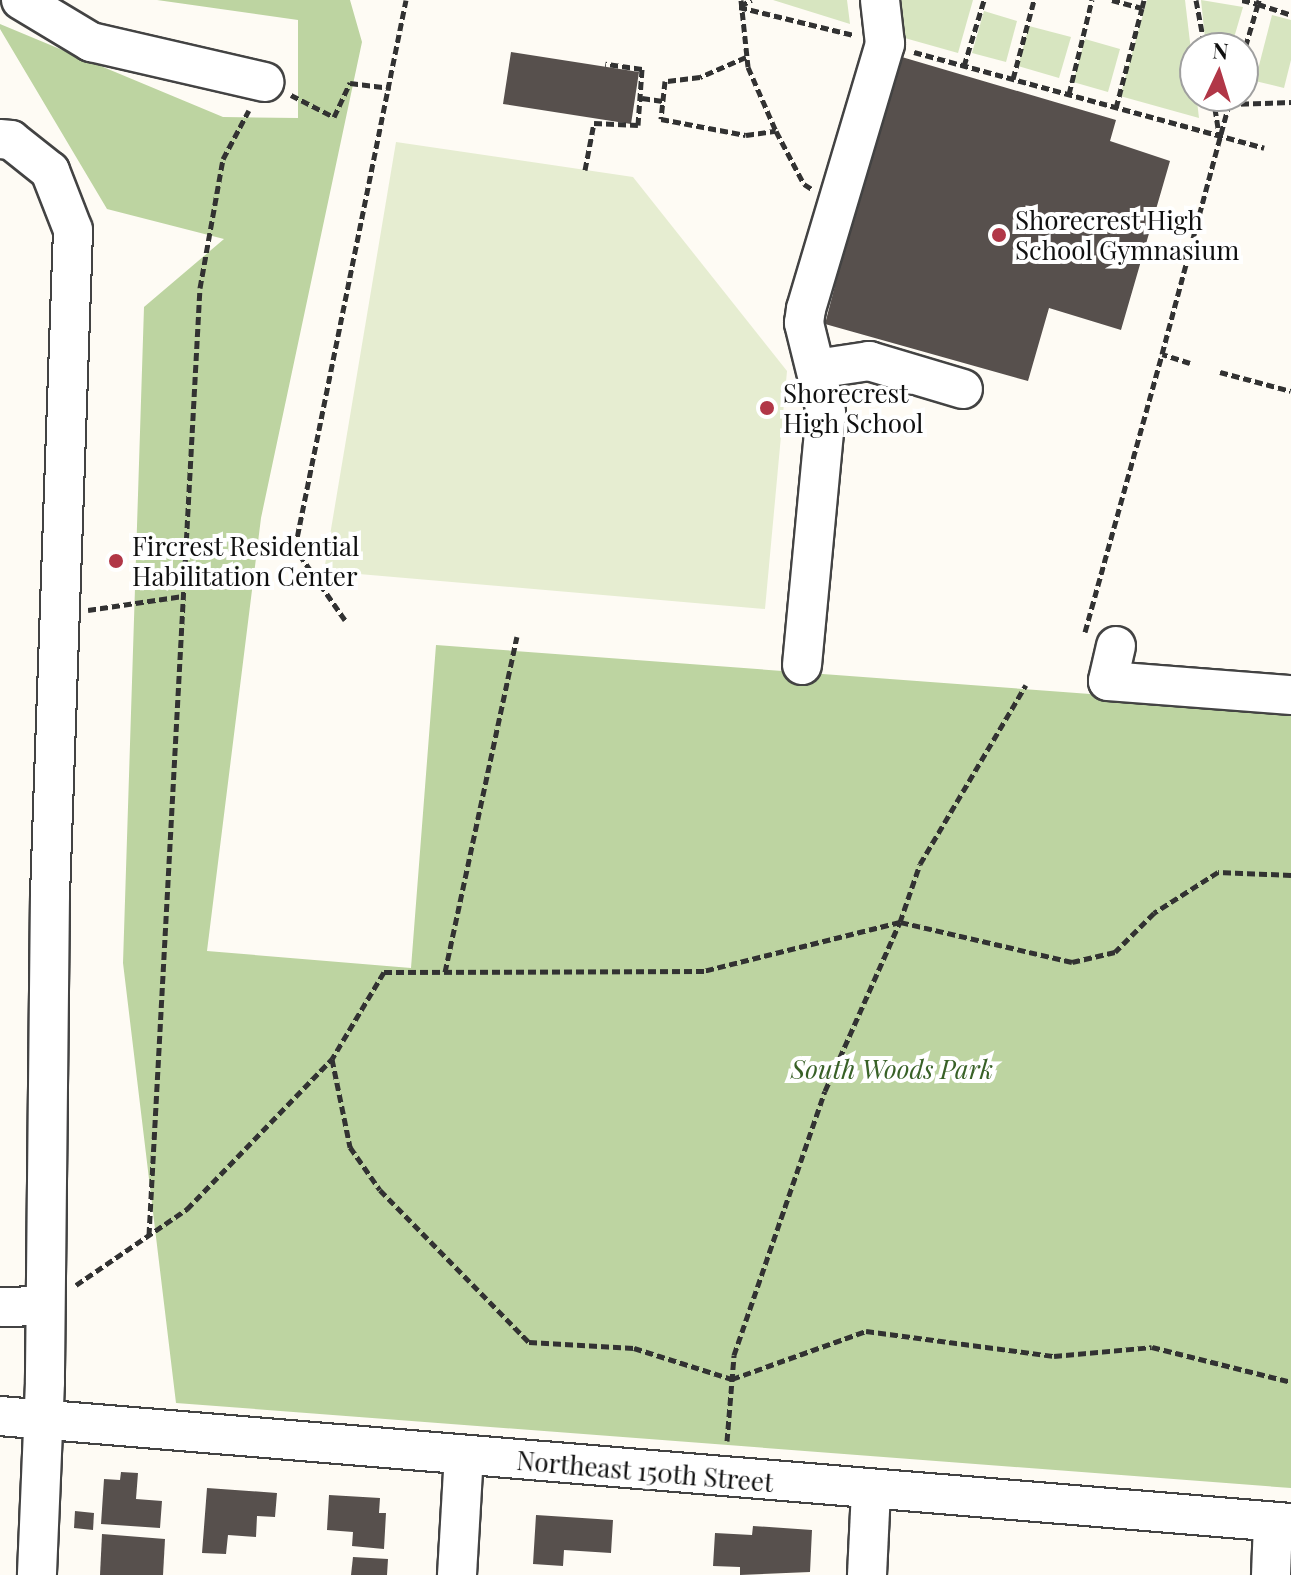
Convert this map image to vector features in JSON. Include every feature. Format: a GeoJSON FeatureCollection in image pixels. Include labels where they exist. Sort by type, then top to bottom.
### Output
{"type":"FeatureCollection","features":[{"type":"Feature","properties":{"kind":"street"},"geometry":{"type":"LineString","coordinates":[[21,0],[91,42],[264,82]]}},
{"type":"Feature","properties":{"kind":"street"},"geometry":{"type":"LineString","coordinates":[[802,665],[826,412],[804,323],[837,205],[869,26]]}},
{"type":"Feature","properties":{"kind":"street"},"geometry":{"type":"LineString","coordinates":[[0,139],[11,140],[50,171],[73,230],[50,895],[44,1420],[37,1575]]}},
{"type":"Feature","properties":{"kind":"street"},"geometry":{"type":"LineString","coordinates":[[816,369],[869,361],[963,389]]}},
{"type":"Feature","properties":{"kind":"street"},"geometry":{"type":"LineString","coordinates":[[1100,642],[1108,681],[1291,695]]}},
{"type":"Feature","properties":{"kind":"street"},"geometry":{"type":"LineString","coordinates":[[0,1307],[45,1306]]}},
{"type":"Feature","properties":{"kind":"street","name":"Northeast 150th Street"},"geometry":{"type":"LineString","coordinates":[[0,1416],[1282,1523]]}},
{"type":"Feature","properties":{"kind":"street"},"geometry":{"type":"LineString","coordinates":[[457,1575],[464,1455]]}},
{"type":"Feature","properties":{"kind":"street"},"geometry":{"type":"LineString","coordinates":[[867,1575],[871,1489]]}},
{"type":"Feature","properties":{"kind":"street"},"geometry":{"type":"LineString","coordinates":[[1271,1575],[1282,1523]]}},
{"type":"Feature","properties":{"kind":"path"},"geometry":{"type":"LineString","coordinates":[[345,620],[295,548],[391,88],[406,0]]}},
{"type":"Feature","properties":{"kind":"path"},"geometry":{"type":"LineString","coordinates":[[740,3],[752,0]]}},
{"type":"Feature","properties":{"kind":"path"},"geometry":{"type":"LineString","coordinates":[[964,66],[984,0]]}},
{"type":"Feature","properties":{"kind":"path"},"geometry":{"type":"LineString","coordinates":[[1013,79],[1034,0]]}},
{"type":"Feature","properties":{"kind":"path"},"geometry":{"type":"LineString","coordinates":[[1069,94],[1092,0]]}},
{"type":"Feature","properties":{"kind":"path"},"geometry":{"type":"LineString","coordinates":[[1112,0],[1142,8]]}},
{"type":"Feature","properties":{"kind":"path"},"geometry":{"type":"LineString","coordinates":[[1116,108],[1144,0]]}},
{"type":"Feature","properties":{"kind":"path"},"geometry":{"type":"LineString","coordinates":[[1196,0],[1202,32]]}},
{"type":"Feature","properties":{"kind":"path"},"geometry":{"type":"LineString","coordinates":[[1242,0],[1258,2],[1291,15]]}},
{"type":"Feature","properties":{"kind":"path"},"geometry":{"type":"LineString","coordinates":[[1250,32],[1258,2]]}},
{"type":"Feature","properties":{"kind":"path"},"geometry":{"type":"LineString","coordinates":[[740,3],[869,26],[964,66],[1264,148]]}},
{"type":"Feature","properties":{"kind":"path"},"geometry":{"type":"LineString","coordinates":[[740,3],[746,57],[776,131],[804,184],[837,205]]}},
{"type":"Feature","properties":{"kind":"path"},"geometry":{"type":"LineString","coordinates":[[746,57],[700,77],[665,81],[661,119],[746,135],[776,131]]}},
{"type":"Feature","properties":{"kind":"path"},"geometry":{"type":"LineString","coordinates":[[585,170],[594,123],[638,125],[642,69],[605,64]]}},
{"type":"Feature","properties":{"kind":"path"},"geometry":{"type":"LineString","coordinates":[[149,1235],[200,288],[223,159],[264,82],[334,117],[350,83],[391,88]]}},
{"type":"Feature","properties":{"kind":"path"},"geometry":{"type":"LineString","coordinates":[[642,98],[663,101]]}},
{"type":"Feature","properties":{"kind":"path"},"geometry":{"type":"LineString","coordinates":[[1259,103],[1291,102]]}},
{"type":"Feature","properties":{"kind":"path"},"geometry":{"type":"LineString","coordinates":[[1215,112],[1219,136]]}},
{"type":"Feature","properties":{"kind":"path"},"geometry":{"type":"LineString","coordinates":[[1100,642],[1162,354],[1226,112]]}},
{"type":"Feature","properties":{"kind":"path"},"geometry":{"type":"LineString","coordinates":[[1162,354],[1190,363]]}},
{"type":"Feature","properties":{"kind":"path"},"geometry":{"type":"LineString","coordinates":[[1220,372],[1291,391]]}},
{"type":"Feature","properties":{"kind":"path"},"geometry":{"type":"LineString","coordinates":[[60,614],[183,596]]}},
{"type":"Feature","properties":{"kind":"path"},"geometry":{"type":"LineString","coordinates":[[445,972],[517,637]]}},
{"type":"Feature","properties":{"kind":"path"},"geometry":{"type":"LineString","coordinates":[[727,1441],[734,1355],[825,1091],[900,922],[920,864],[1026,685]]}},
{"type":"Feature","properties":{"kind":"path"},"geometry":{"type":"LineString","coordinates":[[45,1306],[187,1209],[332,1059],[384,972],[704,971],[900,922],[1072,962],[1115,952],[1154,913],[1218,872],[1291,875]]}},
{"type":"Feature","properties":{"kind":"path"},"geometry":{"type":"LineString","coordinates":[[332,1059],[350,1147],[373,1179],[529,1342],[634,1348],[732,1379],[866,1331],[1054,1356],[1152,1347],[1291,1382]]}},
{"type":"Feature","properties":{"kind":"green space","name":"South Woods Park"},"geometry":{"type":"Polygon","coordinates":[[[157,0],[350,0],[362,42],[261,518],[207,951],[411,968],[436,645],[1291,709],[1291,1488],[176,1403],[123,963],[144,307],[224,239],[107,209],[0,29],[0,24],[223,117],[298,118],[298,20],[157,0]]]}},
{"type":"Feature","properties":{"kind":"green space"},"geometry":{"type":"Polygon","coordinates":[[[773,0],[847,0],[850,24],[773,0]]]}},
{"type":"Feature","properties":{"kind":"green space"},"geometry":{"type":"Polygon","coordinates":[[[890,0],[973,0],[958,53],[894,35],[890,0]]]}},
{"type":"Feature","properties":{"kind":"green space"},"geometry":{"type":"Polygon","coordinates":[[[1147,0],[1185,0],[1189,32],[1179,32],[1179,112],[1198,112],[1199,118],[1120,96],[1147,0]]]}},
{"type":"Feature","properties":{"kind":"green space"},"geometry":{"type":"Polygon","coordinates":[[[1201,0],[1243,7],[1236,32],[1204,32],[1201,0]]]}},
{"type":"Feature","properties":{"kind":"green space"},"geometry":{"type":"Polygon","coordinates":[[[984,11],[1017,21],[1006,62],[972,53],[984,11]]]}},
{"type":"Feature","properties":{"kind":"green space"},"geometry":{"type":"Polygon","coordinates":[[[1272,15],[1291,20],[1291,60],[1284,88],[1259,82],[1259,65],[1272,15]]]}},
{"type":"Feature","properties":{"kind":"green space"},"geometry":{"type":"Polygon","coordinates":[[[1029,26],[1071,37],[1059,78],[1018,66],[1029,26]]]}},
{"type":"Feature","properties":{"kind":"green space"},"geometry":{"type":"Polygon","coordinates":[[[1085,39],[1120,49],[1108,92],[1073,82],[1085,39]]]}},
{"type":"Feature","properties":{"kind":"green space"},"geometry":{"type":"Polygon","coordinates":[[[396,142],[633,177],[787,371],[765,609],[324,571],[396,142]]]}},
{"type":"Feature","properties":{"kind":"building"},"geometry":{"type":"Polygon","coordinates":[[[511,52],[639,72],[631,124],[503,104],[511,52]]]}},
{"type":"Feature","properties":{"kind":"building","name":"Shorecrest High School Gymnasium"},"geometry":{"type":"Polygon","coordinates":[[[895,55],[1116,120],[1110,141],[1170,161],[1121,330],[1049,308],[1028,381],[825,324],[895,55]]]}},
{"type":"Feature","properties":{"kind":"building"},"geometry":{"type":"Polygon","coordinates":[[[121,1472],[138,1473],[136,1499],[162,1501],[160,1528],[101,1524],[104,1479],[120,1480],[121,1472]]]}},
{"type":"Feature","properties":{"kind":"building"},"geometry":{"type":"Polygon","coordinates":[[[207,1488],[277,1493],[275,1517],[257,1516],[256,1537],[228,1535],[226,1554],[202,1553],[207,1488]]]}},
{"type":"Feature","properties":{"kind":"building"},"geometry":{"type":"Polygon","coordinates":[[[329,1495],[380,1498],[379,1513],[386,1513],[384,1549],[352,1546],[353,1532],[327,1530],[329,1495]]]}},
{"type":"Feature","properties":{"kind":"building"},"geometry":{"type":"Polygon","coordinates":[[[75,1511],[94,1513],[93,1530],[74,1528],[75,1511]]]}},
{"type":"Feature","properties":{"kind":"building"},"geometry":{"type":"Polygon","coordinates":[[[536,1515],[613,1520],[611,1553],[564,1550],[563,1566],[533,1564],[536,1515]]]}},
{"type":"Feature","properties":{"kind":"building"},"geometry":{"type":"Polygon","coordinates":[[[753,1526],[812,1530],[810,1572],[740,1575],[740,1567],[713,1566],[715,1533],[752,1535],[753,1526]]]}},
{"type":"Feature","properties":{"kind":"building"},"geometry":{"type":"Polygon","coordinates":[[[102,1534],[165,1539],[163,1575],[100,1575],[102,1534]]]}},
{"type":"Feature","properties":{"kind":"building"},"geometry":{"type":"Polygon","coordinates":[[[353,1557],[388,1559],[387,1575],[351,1575],[353,1557]]]}},
{"type":"Feature","properties":{"kind":"place","name":"Shorecrest High School Gymnasium"},"geometry":{"type":"Point","coordinates":[999,235]}},
{"type":"Feature","properties":{"kind":"place","name":"Shorecrest High School"},"geometry":{"type":"Point","coordinates":[767,408]}},
{"type":"Feature","properties":{"kind":"place","name":"Fircrest Residential Habilitation Center"},"geometry":{"type":"Point","coordinates":[116,561]}}]}
